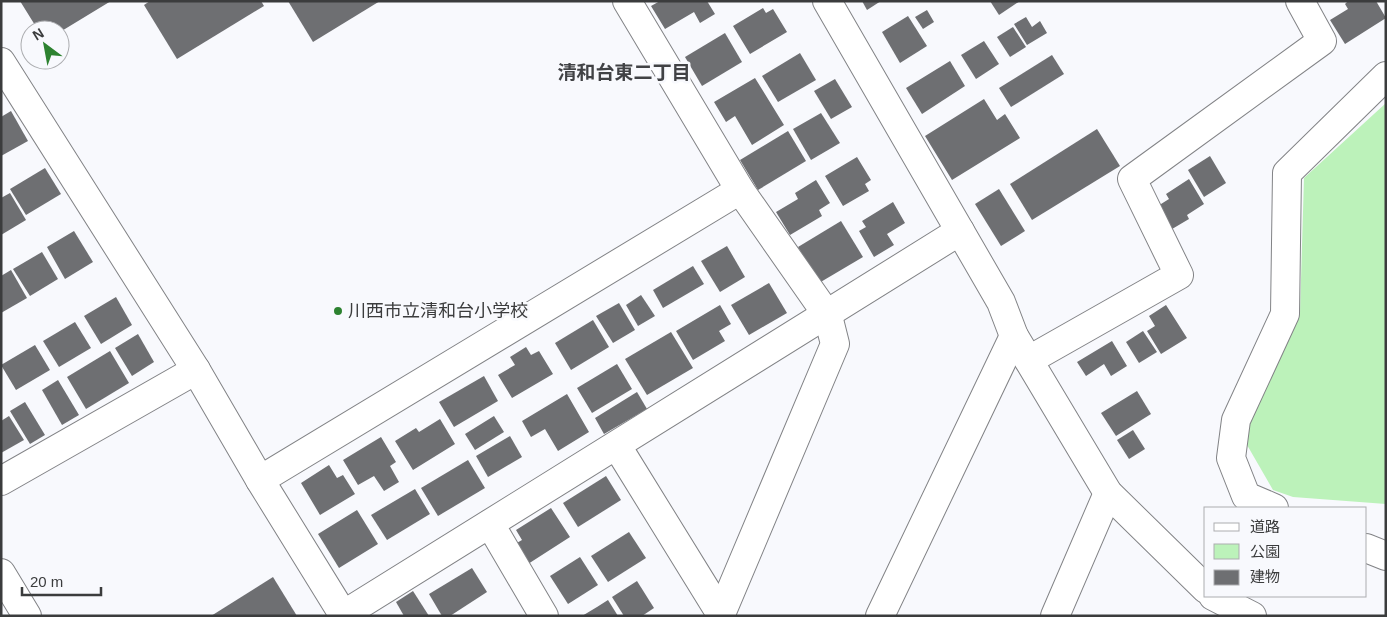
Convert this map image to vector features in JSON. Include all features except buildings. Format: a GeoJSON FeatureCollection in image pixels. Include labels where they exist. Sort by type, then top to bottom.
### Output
{"type":"FeatureCollection","features":[{"type":"Feature","properties":{"kind":"street"},"geometry":{"type":"LineString","coordinates":[[627,1],[740,190],[828,316],[835,344],[722,615]]}},
{"type":"Feature","properties":{"kind":"street"},"geometry":{"type":"LineString","coordinates":[[827,1],[1002,302],[1014,336],[1108,493],[1204,587]]}},
{"type":"Feature","properties":{"kind":"street"},"geometry":{"type":"LineString","coordinates":[[1029,360],[1180,274],[1132,179],[1322,41],[1300,1]]}},
{"type":"Feature","properties":{"kind":"street"},"geometry":{"type":"LineString","coordinates":[[1,62],[196,370],[260,480],[344,615],[828,316],[960,231]]}},
{"type":"Feature","properties":{"kind":"street"},"geometry":{"type":"LineString","coordinates":[[1272,507],[1246,496],[1231,458],[1236,420],[1284,314],[1287,173],[1386,76]]}},
{"type":"Feature","properties":{"kind":"street"},"geometry":{"type":"LineString","coordinates":[[260,480],[740,190]]}},
{"type":"Feature","properties":{"kind":"street"},"geometry":{"type":"LineString","coordinates":[[880,616],[1014,336]]}},
{"type":"Feature","properties":{"kind":"street"},"geometry":{"type":"LineString","coordinates":[[1,480],[196,370]]}},
{"type":"Feature","properties":{"kind":"street"},"geometry":{"type":"LineString","coordinates":[[617,446],[722,615]]}},
{"type":"Feature","properties":{"kind":"street"},"geometry":{"type":"LineString","coordinates":[[1055,616],[1108,493]]}},
{"type":"Feature","properties":{"kind":"street"},"geometry":{"type":"LineString","coordinates":[[490,524],[544,616]]}},
{"type":"Feature","properties":{"kind":"street"},"geometry":{"type":"LineString","coordinates":[[1367,548],[1386,556]]}},
{"type":"Feature","properties":{"kind":"street"},"geometry":{"type":"LineString","coordinates":[[1,573],[27,616]]}},
{"type":"Feature","properties":{"kind":"street"},"geometry":{"type":"LineString","coordinates":[[1215,597],[1252,616]]}},
{"type":"Feature","properties":{"kind":"green space"},"geometry":{"type":"Polygon","coordinates":[[[1386,103],[1386,504],[1293,497],[1273,490],[1243,438],[1300,313],[1304,178],[1386,103]]]}},
{"type":"Feature","properties":{"kind":"place","name":"川西市立清和台小学校"},"geometry":{"type":"Point","coordinates":[338,311]}},
{"type":"Feature","properties":{"kind":"district","name":"清和台東二丁目"},"geometry":{"type":"Point","coordinates":[624,72]}}]}
